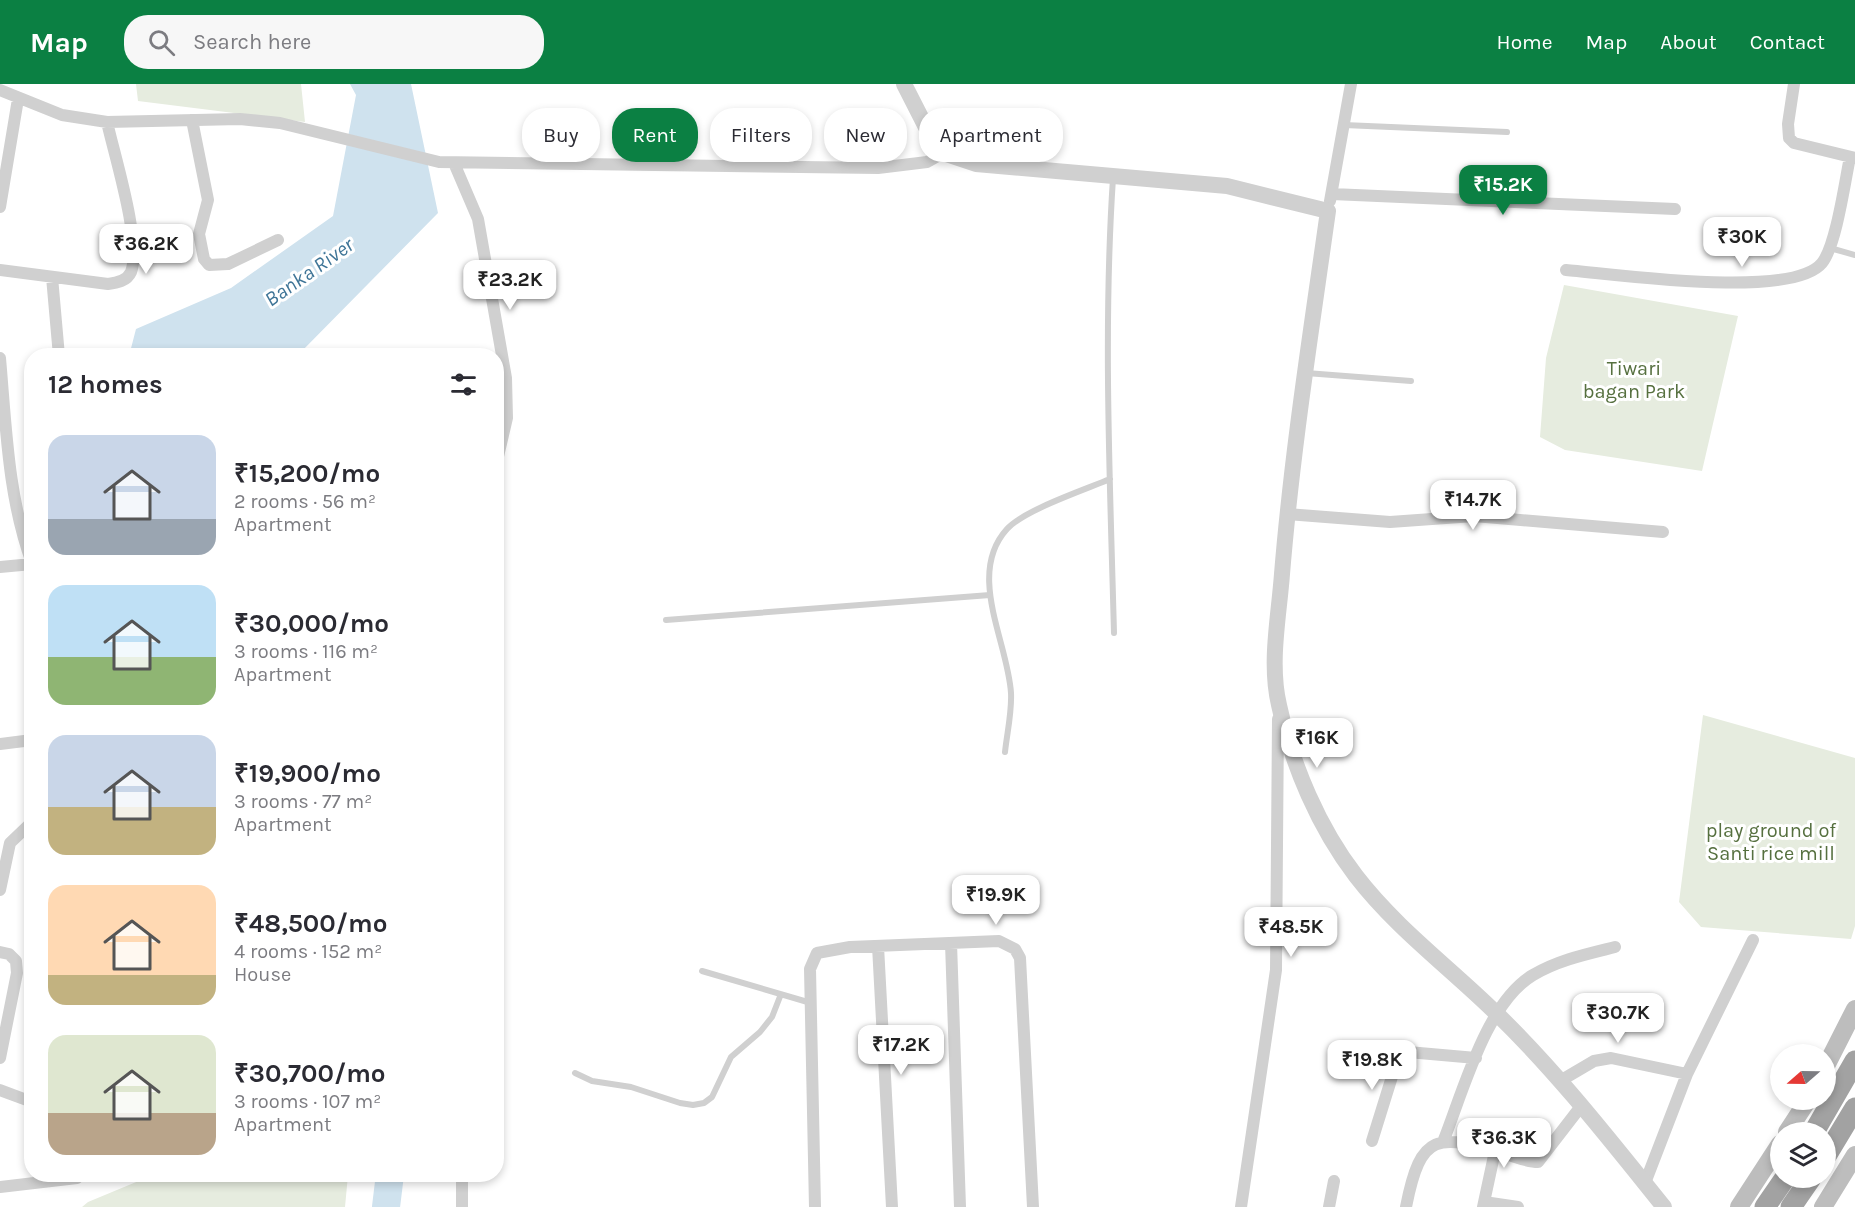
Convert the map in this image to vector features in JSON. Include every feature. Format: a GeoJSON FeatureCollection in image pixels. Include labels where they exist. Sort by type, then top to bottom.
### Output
{"type":"FeatureCollection","features":[{"type":"Feature","properties":{"kind":"highway"},"geometry":{"type":"LineString","coordinates":[[1820,1122],[1855,1061]]}},
{"type":"Feature","properties":{"kind":"highway"},"geometry":{"type":"LineString","coordinates":[[1836,1139],[1855,1108]]}},
{"type":"Feature","properties":{"kind":"highway"},"geometry":{"type":"LineString","coordinates":[[1765,1207],[1778,1188]]}},
{"type":"Feature","properties":{"kind":"highway"},"geometry":{"type":"LineString","coordinates":[[1791,1207],[1805,1188]]}},
{"type":"Feature","properties":{"kind":"main road"},"geometry":{"type":"LineString","coordinates":[[1836,1046],[1855,1009]]}},
{"type":"Feature","properties":{"kind":"main road"},"geometry":{"type":"LineString","coordinates":[[1823,1207],[1854,1158]]}},
{"type":"Feature","properties":{"kind":"main road"},"geometry":{"type":"LineString","coordinates":[[1739,1207],[1770,1159]]}},
{"type":"Feature","properties":{"kind":"street"},"geometry":{"type":"LineString","coordinates":[[904,84],[919,113]]}},
{"type":"Feature","properties":{"kind":"street"},"geometry":{"type":"LineString","coordinates":[[1240,1207],[1276,970],[1278,703],[1275,662],[1287,514],[1328,211],[1351,84]]}},
{"type":"Feature","properties":{"kind":"street"},"geometry":{"type":"LineString","coordinates":[[1566,270],[1754,283],[1803,276],[1816,269],[1825,260],[1829,248],[1853,157],[1794,143],[1789,138],[1788,124],[1794,84]]}},
{"type":"Feature","properties":{"kind":"street"},"geometry":{"type":"LineString","coordinates":[[0,90],[62,115],[107,122],[240,119],[280,123],[439,162],[878,168],[927,162]]}},
{"type":"Feature","properties":{"kind":"street"},"geometry":{"type":"LineString","coordinates":[[0,207],[18,99]]}},
{"type":"Feature","properties":{"kind":"street"},"geometry":{"type":"LineString","coordinates":[[192,120],[208,200],[200,234],[204,259],[209,265],[228,264],[278,240]]}},
{"type":"Feature","properties":{"kind":"street"},"geometry":{"type":"LineString","coordinates":[[0,270],[108,284],[121,282],[131,274],[132,238],[107,122]]}},
{"type":"Feature","properties":{"kind":"street"},"geometry":{"type":"LineString","coordinates":[[970,162],[1227,186],[1328,211]]}},
{"type":"Feature","properties":{"kind":"street"},"geometry":{"type":"LineString","coordinates":[[454,163],[478,219],[501,348]]}},
{"type":"Feature","properties":{"kind":"street"},"geometry":{"type":"LineString","coordinates":[[1332,194],[1675,209]]}},
{"type":"Feature","properties":{"kind":"street"},"geometry":{"type":"LineString","coordinates":[[52,277],[58,348]]}},
{"type":"Feature","properties":{"kind":"street"},"geometry":{"type":"LineString","coordinates":[[0,358],[13,483],[24,536]]}},
{"type":"Feature","properties":{"kind":"street"},"geometry":{"type":"LineString","coordinates":[[504,367],[507,418],[504,431]]}},
{"type":"Feature","properties":{"kind":"street"},"geometry":{"type":"LineString","coordinates":[[1287,514],[1390,522],[1474,516],[1663,532]]}},
{"type":"Feature","properties":{"kind":"street"},"geometry":{"type":"LineString","coordinates":[[0,567],[24,564]]}},
{"type":"Feature","properties":{"kind":"street"},"geometry":{"type":"LineString","coordinates":[[1278,703],[1299,772],[1327,829],[1355,874],[1382,907],[1496,1013],[1560,1081],[1664,1207]]}},
{"type":"Feature","properties":{"kind":"street"},"geometry":{"type":"LineString","coordinates":[[0,744],[24,741]]}},
{"type":"Feature","properties":{"kind":"street"},"geometry":{"type":"LineString","coordinates":[[0,890],[10,843],[24,830]]}},
{"type":"Feature","properties":{"kind":"street"},"geometry":{"type":"LineString","coordinates":[[1644,1183],[1687,1074],[1753,940]]}},
{"type":"Feature","properties":{"kind":"street"},"geometry":{"type":"LineString","coordinates":[[815,1207],[810,969],[817,953],[825,950],[878,946],[999,941],[1016,949],[1020,958],[1033,1207]]}},
{"type":"Feature","properties":{"kind":"street"},"geometry":{"type":"LineString","coordinates":[[951,943],[960,1207]]}},
{"type":"Feature","properties":{"kind":"street"},"geometry":{"type":"LineString","coordinates":[[878,946],[892,1207]]}},
{"type":"Feature","properties":{"kind":"street"},"geometry":{"type":"LineString","coordinates":[[1443,1142],[1500,1004],[1531,976],[1571,958],[1615,947]]}},
{"type":"Feature","properties":{"kind":"street"},"geometry":{"type":"LineString","coordinates":[[0,952],[9,954],[16,961],[17,973],[0,1058]]}},
{"type":"Feature","properties":{"kind":"street"},"geometry":{"type":"LineString","coordinates":[[1374,1049],[1476,1058]]}},
{"type":"Feature","properties":{"kind":"street"},"geometry":{"type":"LineString","coordinates":[[1372,1141],[1400,1051]]}},
{"type":"Feature","properties":{"kind":"street"},"geometry":{"type":"LineString","coordinates":[[1560,1081],[1593,1061],[1611,1058],[1687,1074]]}},
{"type":"Feature","properties":{"kind":"street"},"geometry":{"type":"LineString","coordinates":[[0,1090],[24,1099]]}},
{"type":"Feature","properties":{"kind":"street"},"geometry":{"type":"LineString","coordinates":[[1406,1207],[1416,1163],[1426,1150],[1443,1142],[1459,1141],[1538,1162],[1582,1105]]}},
{"type":"Feature","properties":{"kind":"street"},"geometry":{"type":"LineString","coordinates":[[1495,1151],[1484,1204],[1518,1207]]}},
{"type":"Feature","properties":{"kind":"street"},"geometry":{"type":"LineString","coordinates":[[1329,1207],[1334,1181]]}},
{"type":"Feature","properties":{"kind":"street"},"geometry":{"type":"LineString","coordinates":[[0,1188],[46,1182]]}},
{"type":"Feature","properties":{"kind":"street"},"geometry":{"type":"LineString","coordinates":[[462,1182],[462,1207]]}},
{"type":"Feature","properties":{"kind":"lane"},"geometry":{"type":"LineString","coordinates":[[1344,125],[1507,132]]}},
{"type":"Feature","properties":{"kind":"lane"},"geometry":{"type":"LineString","coordinates":[[1113,177],[1108,280],[1114,633]]}},
{"type":"Feature","properties":{"kind":"lane"},"geometry":{"type":"LineString","coordinates":[[1829,248],[1855,255]]}},
{"type":"Feature","properties":{"kind":"lane"},"geometry":{"type":"LineString","coordinates":[[1305,373],[1411,381]]}},
{"type":"Feature","properties":{"kind":"lane"},"geometry":{"type":"LineString","coordinates":[[1005,752],[1011,695],[1007,662],[990,595],[989,572],[996,545],[1008,528],[1029,514],[1110,479]]}},
{"type":"Feature","properties":{"kind":"lane"},"geometry":{"type":"LineString","coordinates":[[666,620],[990,595]]}},
{"type":"Feature","properties":{"kind":"lane"},"geometry":{"type":"LineString","coordinates":[[702,971],[811,1003]]}},
{"type":"Feature","properties":{"kind":"lane"},"geometry":{"type":"LineString","coordinates":[[575,1073],[592,1081],[631,1087],[680,1103],[693,1105],[704,1103],[712,1097],[731,1057],[760,1032],[772,1017],[781,994]]}},
{"type":"Feature","properties":{"kind":"green space"},"geometry":{"type":"Polygon","coordinates":[[[136,84],[301,84],[305,122],[138,101],[136,84]]]}},
{"type":"Feature","properties":{"kind":"green space","name":"Tiwari bagan Park"},"geometry":{"type":"Polygon","coordinates":[[[1564,285],[1738,316],[1702,471],[1565,450],[1540,437],[1546,358],[1564,285]]]}},
{"type":"Feature","properties":{"kind":"green space","name":"play ground of Santi rice mill"},"geometry":{"type":"Polygon","coordinates":[[[1703,715],[1855,758],[1855,926],[1851,939],[1701,927],[1679,902],[1703,715]]]}},
{"type":"Feature","properties":{"kind":"green space"},"geometry":{"type":"Polygon","coordinates":[[[136,1182],[347,1182],[345,1207],[82,1207],[88,1202],[136,1182]]]}},
{"type":"Feature","properties":{"kind":"water"},"geometry":{"type":"Polygon","coordinates":[[[350,84],[411,84],[438,213],[305,348],[131,348],[136,329],[231,288],[333,216],[356,95],[350,84]]]}},
{"type":"Feature","properties":{"kind":"waterway","name":"Banka River"},"geometry":{"type":"LineString","coordinates":[[386,1207],[389,1182]]}}]}
